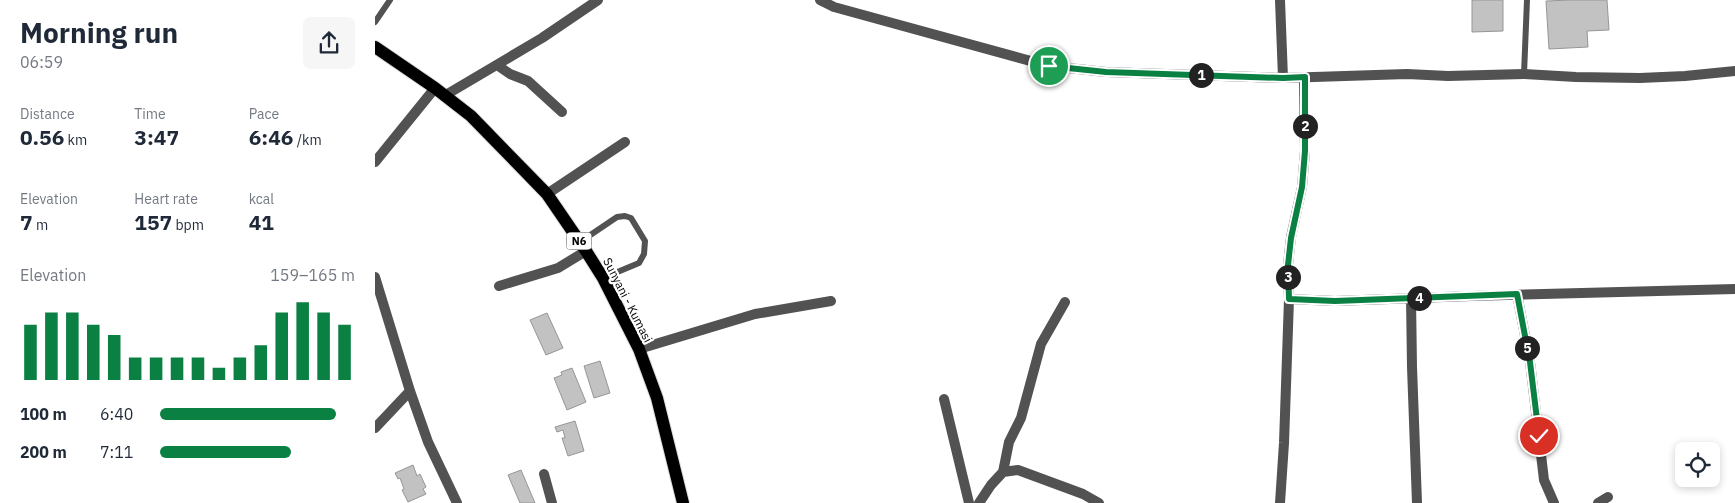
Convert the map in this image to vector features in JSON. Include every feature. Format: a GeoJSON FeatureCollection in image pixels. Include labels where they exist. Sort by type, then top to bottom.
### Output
{"type":"FeatureCollection","features":[{"type":"Feature","properties":{"kind":"main road","name":"Sunyani - Kumasi"},"geometry":{"type":"LineString","coordinates":[[375,47],[471,116],[547,194],[583,246],[603,278],[639,350],[657,398],[683,503]]}},
{"type":"Feature","properties":{"kind":"street"},"geometry":{"type":"LineString","coordinates":[[375,162],[440,92],[497,65],[542,38],[597,0]]}},
{"type":"Feature","properties":{"kind":"street"},"geometry":{"type":"LineString","coordinates":[[820,0],[835,8],[1049,66],[1106,72],[1283,78],[1407,74],[1448,76],[1524,74],[1576,78],[1640,78],[1735,71]]}},
{"type":"Feature","properties":{"kind":"street"},"geometry":{"type":"LineString","coordinates":[[1280,0],[1283,78]]}},
{"type":"Feature","properties":{"kind":"street"},"geometry":{"type":"LineString","coordinates":[[497,65],[510,74],[528,81],[561,112]]}},
{"type":"Feature","properties":{"kind":"street"},"geometry":{"type":"LineString","coordinates":[[1280,503],[1289,299],[1288,265],[1302,187],[1305,151],[1305,77]]}},
{"type":"Feature","properties":{"kind":"street"},"geometry":{"type":"LineString","coordinates":[[547,194],[625,142]]}},
{"type":"Feature","properties":{"kind":"street"},"geometry":{"type":"LineString","coordinates":[[499,286],[558,268],[583,246]]}},
{"type":"Feature","properties":{"kind":"street"},"geometry":{"type":"LineString","coordinates":[[375,277],[379,302],[428,442],[457,503]]}},
{"type":"Feature","properties":{"kind":"street"},"geometry":{"type":"LineString","coordinates":[[1289,299],[1335,301],[1517,294],[1735,289]]}},
{"type":"Feature","properties":{"kind":"street"},"geometry":{"type":"LineString","coordinates":[[1517,294],[1530,362],[1544,480],[1554,503]]}},
{"type":"Feature","properties":{"kind":"street"},"geometry":{"type":"LineString","coordinates":[[1411,298],[1417,503]]}},
{"type":"Feature","properties":{"kind":"street"},"geometry":{"type":"LineString","coordinates":[[639,350],[755,314],[831,301]]}},
{"type":"Feature","properties":{"kind":"street"},"geometry":{"type":"LineString","coordinates":[[979,503],[991,485],[1003,472],[1009,442],[1021,418],[1041,344],[1065,302]]}},
{"type":"Feature","properties":{"kind":"street"},"geometry":{"type":"LineString","coordinates":[[375,428],[410,391]]}},
{"type":"Feature","properties":{"kind":"street"},"geometry":{"type":"LineString","coordinates":[[944,399],[969,503]]}},
{"type":"Feature","properties":{"kind":"street"},"geometry":{"type":"LineString","coordinates":[[1003,472],[1018,470],[1083,494],[1099,503]]}},
{"type":"Feature","properties":{"kind":"street"},"geometry":{"type":"LineString","coordinates":[[543,474],[552,503]]}},
{"type":"Feature","properties":{"kind":"street"},"geometry":{"type":"LineString","coordinates":[[1598,503],[1608,497]]}},
{"type":"Feature","properties":{"kind":"lane"},"geometry":{"type":"LineString","coordinates":[[375,22],[389,0]]}},
{"type":"Feature","properties":{"kind":"lane"},"geometry":{"type":"LineString","coordinates":[[1524,74],[1527,0]]}},
{"type":"Feature","properties":{"kind":"lane"},"geometry":{"type":"LineString","coordinates":[[583,246],[617,217],[625,216],[631,218],[645,241],[644,254],[639,263],[603,278]]}},
{"type":"Feature","properties":{"kind":"building"},"geometry":{"type":"Polygon","coordinates":[[[1472,0],[1503,0],[1503,31],[1472,32],[1472,0]]]}},
{"type":"Feature","properties":{"kind":"building"},"geometry":{"type":"Polygon","coordinates":[[[1607,0],[1609,30],[1587,31],[1588,47],[1549,49],[1546,1],[1607,0]]]}},
{"type":"Feature","properties":{"kind":"building"},"geometry":{"type":"Polygon","coordinates":[[[547,313],[563,348],[546,355],[530,320],[547,313]]]}},
{"type":"Feature","properties":{"kind":"building"},"geometry":{"type":"Polygon","coordinates":[[[600,361],[610,393],[594,398],[584,366],[600,361]]]}},
{"type":"Feature","properties":{"kind":"building"},"geometry":{"type":"Polygon","coordinates":[[[572,368],[586,402],[567,410],[554,378],[562,375],[561,372],[572,368]]]}},
{"type":"Feature","properties":{"kind":"building"},"geometry":{"type":"Polygon","coordinates":[[[575,421],[584,451],[568,456],[562,438],[565,438],[563,430],[557,432],[555,427],[575,421]]]}},
{"type":"Feature","properties":{"kind":"building"},"geometry":{"type":"Polygon","coordinates":[[[413,465],[417,476],[420,474],[426,487],[423,489],[426,494],[408,502],[402,490],[404,489],[400,478],[398,479],[395,473],[413,465]]]}},
{"type":"Feature","properties":{"kind":"building"},"geometry":{"type":"Polygon","coordinates":[[[521,470],[535,503],[520,503],[508,475],[521,470]]]}},
{"type":"Feature","properties":{"kind":"route"},"geometry":{"type":"LineString","coordinates":[[1049,66],[1106,72],[1283,78],[1305,77],[1305,151],[1302,187],[1291,238],[1288,265],[1289,299],[1335,301],[1387,300],[1517,294],[1530,362],[1539,436]]}}]}
